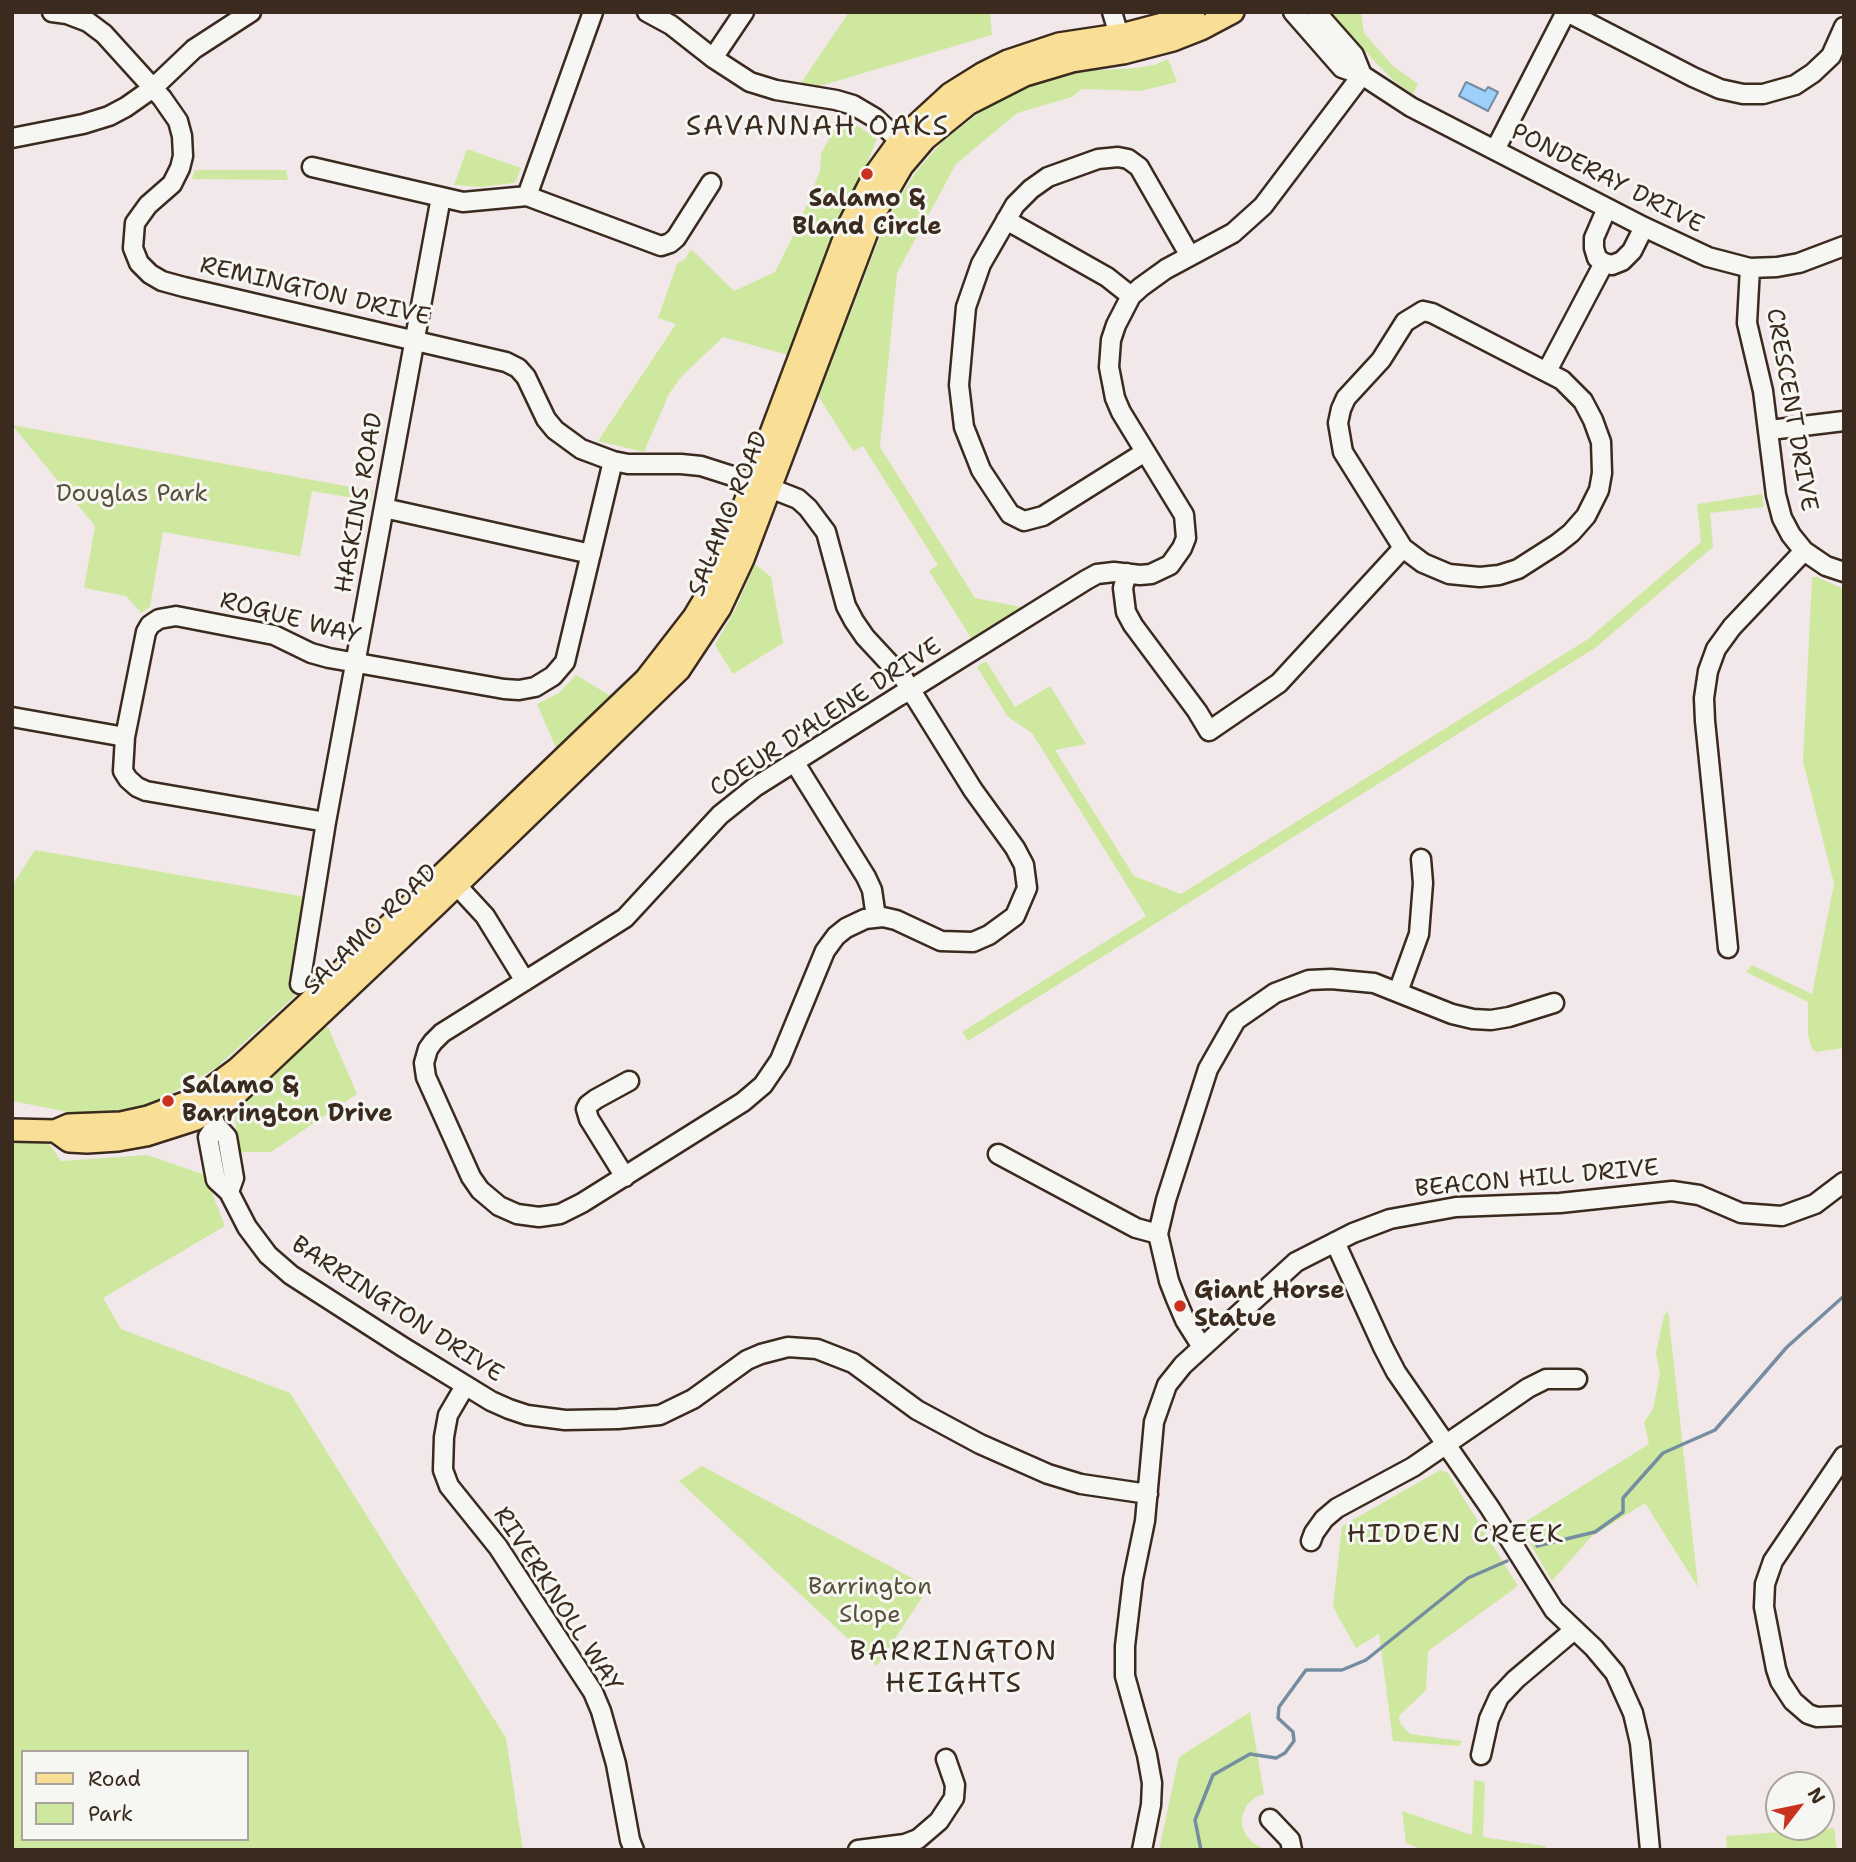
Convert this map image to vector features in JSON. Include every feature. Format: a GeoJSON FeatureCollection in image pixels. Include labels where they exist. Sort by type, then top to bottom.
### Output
{"type":"FeatureCollection","features":[{"type":"Feature","properties":{"kind":"main road","name":"SALAMO ROAD"},"geometry":{"type":"LineString","coordinates":[[12,1130],[55,1131],[69,1141],[118,1140],[160,1132],[185,1124],[209,1111],[249,1083],[450,878],[679,670],[720,608],[743,559],[761,485],[850,223],[874,176],[906,146],[950,94],[989,70],[1040,50],[1074,41],[1119,35],[1163,24],[1194,12]]}},
{"type":"Feature","properties":{"kind":"main road","name":"SALAMO ROAD"},"geometry":{"type":"LineString","coordinates":[[906,146],[988,92],[1013,80],[1072,61],[1123,53],[1173,40],[1201,30],[1233,12]]}},
{"type":"Feature","properties":{"kind":"street","name":"REMINGTON DRIVE"},"geometry":{"type":"LineString","coordinates":[[52,12],[88,22],[104,34],[153,88],[178,121],[184,156],[180,168],[172,184],[148,205],[135,223],[133,248],[139,263],[150,274],[162,281],[184,287],[506,362],[518,368],[526,377],[546,419],[555,430],[581,449],[613,461],[654,466],[695,465],[797,499],[817,518],[828,537],[846,606],[854,621],[865,637],[896,668],[1024,865],[1027,888],[1015,916],[989,935],[973,942],[941,941],[896,920],[876,917]]}},
{"type":"Feature","properties":{"kind":"street"},"geometry":{"type":"LineString","coordinates":[[12,138],[96,121],[126,107],[153,88],[194,48],[251,12]]}},
{"type":"Feature","properties":{"kind":"street"},"geometry":{"type":"LineString","coordinates":[[527,196],[593,12]]}},
{"type":"Feature","properties":{"kind":"street"},"geometry":{"type":"LineString","coordinates":[[647,12],[671,24],[742,78],[768,89],[853,105],[875,118],[906,146]]}},
{"type":"Feature","properties":{"kind":"street"},"geometry":{"type":"LineString","coordinates":[[713,58],[744,12]]}},
{"type":"Feature","properties":{"kind":"street"},"geometry":{"type":"LineString","coordinates":[[1112,12],[1119,35]]}},
{"type":"Feature","properties":{"kind":"street","name":"PONDERAY DRIVE"},"geometry":{"type":"LineString","coordinates":[[1293,12],[1342,68],[1362,75],[1409,106],[1494,150],[1708,257],[1750,268],[1777,267],[1799,263],[1844,246]]}},
{"type":"Feature","properties":{"kind":"street","name":"PONDERAY DRIVE"},"geometry":{"type":"LineString","coordinates":[[1316,12],[1354,55],[1362,75]]}},
{"type":"Feature","properties":{"kind":"street"},"geometry":{"type":"LineString","coordinates":[[1494,150],[1566,12],[1720,89],[1742,94],[1763,94],[1796,85],[1831,56],[1844,27]]}},
{"type":"Feature","properties":{"kind":"street","name":"COEUR D'ALENE DRIVE"},"geometry":{"type":"LineString","coordinates":[[876,917],[855,922],[830,943],[803,1000],[780,1060],[763,1086],[743,1102],[568,1211],[539,1217],[517,1214],[499,1206],[480,1190],[471,1177],[426,1077],[426,1056],[433,1041],[442,1033],[625,918],[720,815],[755,787],[1097,574],[1140,575],[1161,571],[1175,559],[1186,538],[1184,515],[1121,412],[1110,375],[1111,340],[1121,312],[1131,296],[1166,269],[1233,233],[1263,206],[1362,75]]}},
{"type":"Feature","properties":{"kind":"street"},"geometry":{"type":"LineString","coordinates":[[1145,452],[1034,519],[1024,521],[1010,514],[987,479],[964,427],[960,403],[960,366],[965,315],[981,264],[1024,194],[1042,181],[1098,159],[1118,157],[1128,159],[1139,167],[1190,256]]}},
{"type":"Feature","properties":{"kind":"street"},"geometry":{"type":"LineString","coordinates":[[312,167],[441,197],[478,202],[527,196],[661,246],[676,238],[711,183]]}},
{"type":"Feature","properties":{"kind":"street","name":"HASKINS ROAD"},"geometry":{"type":"LineString","coordinates":[[300,984],[326,822],[441,197]]}},
{"type":"Feature","properties":{"kind":"street"},"geometry":{"type":"LineString","coordinates":[[1607,208],[1594,238],[1597,258],[1604,263],[1612,265],[1622,261],[1633,251],[1644,227]]}},
{"type":"Feature","properties":{"kind":"street"},"geometry":{"type":"LineString","coordinates":[[1006,220],[1107,277],[1131,296]]}},
{"type":"Feature","properties":{"kind":"street"},"geometry":{"type":"LineString","coordinates":[[1547,372],[1604,263]]}},
{"type":"Feature","properties":{"kind":"street","name":"CRESCENT DRIVE"},"geometry":{"type":"LineString","coordinates":[[1750,268],[1747,323],[1770,430],[1776,495],[1780,508],[1791,536],[1804,551],[1826,566],[1844,572]]}},
{"type":"Feature","properties":{"kind":"street"},"geometry":{"type":"LineString","coordinates":[[1423,311],[1432,313],[1547,372],[1562,380],[1583,401],[1601,442],[1603,457],[1599,490],[1586,516],[1557,544],[1518,569],[1499,575],[1479,577],[1449,574],[1423,563],[1403,548],[1343,452],[1338,423],[1346,398],[1381,360],[1405,322],[1423,311]]}},
{"type":"Feature","properties":{"kind":"street"},"geometry":{"type":"LineString","coordinates":[[1770,430],[1844,421]]}},
{"type":"Feature","properties":{"kind":"street","name":"ROGUE WAY"},"geometry":{"type":"LineString","coordinates":[[326,822],[137,788],[123,771],[125,737],[146,632],[153,623],[166,616],[176,615],[274,635],[311,653],[356,663],[504,689],[535,687],[553,676],[565,662],[613,461]]}},
{"type":"Feature","properties":{"kind":"street"},"geometry":{"type":"LineString","coordinates":[[384,508],[590,554]]}},
{"type":"Feature","properties":{"kind":"street"},"geometry":{"type":"LineString","coordinates":[[1127,573],[1124,589],[1126,612],[1209,731],[1279,683],[1403,548]]}},
{"type":"Feature","properties":{"kind":"street"},"geometry":{"type":"LineString","coordinates":[[1728,948],[1704,698],[1708,671],[1716,649],[1732,627],[1804,551]]}},
{"type":"Feature","properties":{"kind":"street"},"geometry":{"type":"LineString","coordinates":[[12,717],[125,737]]}},
{"type":"Feature","properties":{"kind":"street"},"geometry":{"type":"LineString","coordinates":[[795,763],[866,877],[872,890],[876,917]]}},
{"type":"Feature","properties":{"kind":"street"},"geometry":{"type":"LineString","coordinates":[[1398,992],[1419,933],[1423,883],[1421,859]]}},
{"type":"Feature","properties":{"kind":"street"},"geometry":{"type":"LineString","coordinates":[[450,878],[485,916],[525,981]]}},
{"type":"Feature","properties":{"kind":"street"},"geometry":{"type":"LineString","coordinates":[[1202,1347],[1176,1299],[1158,1234],[1166,1200],[1208,1069],[1236,1020],[1275,993],[1309,980],[1374,983],[1452,1014],[1491,1020],[1554,1003]]}},
{"type":"Feature","properties":{"kind":"street"},"geometry":{"type":"LineString","coordinates":[[625,1177],[589,1119],[586,1109],[596,1099],[629,1082]]}},
{"type":"Feature","properties":{"kind":"street","name":"BARRINGTON DRIVE"},"geometry":{"type":"LineString","coordinates":[[209,1111],[227,1137],[234,1178],[229,1192],[247,1227],[268,1255],[326,1297],[465,1386],[509,1409],[546,1418],[584,1420],[648,1417],[673,1411],[747,1360],[761,1354],[788,1347],[817,1349],[853,1363],[917,1410],[980,1444],[1048,1474],[1081,1484],[1148,1494]]}},
{"type":"Feature","properties":{"kind":"street"},"geometry":{"type":"LineString","coordinates":[[999,1154],[1136,1228],[1158,1234]]}},
{"type":"Feature","properties":{"kind":"street","name":"BEACON HILL DRIVE"},"geometry":{"type":"LineString","coordinates":[[1142,1850],[1151,1805],[1152,1783],[1124,1668],[1130,1605],[1145,1521],[1154,1422],[1162,1396],[1174,1375],[1202,1347],[1287,1269],[1304,1257],[1386,1221],[1437,1209],[1560,1203],[1672,1191],[1699,1195],[1741,1213],[1782,1216],[1815,1204],[1844,1182]]}},
{"type":"Feature","properties":{"kind":"street"},"geometry":{"type":"LineString","coordinates":[[1335,1242],[1396,1372],[1490,1508],[1554,1610],[1594,1648],[1615,1673],[1633,1713],[1640,1743],[1650,1850]]}},
{"type":"Feature","properties":{"kind":"street"},"geometry":{"type":"LineString","coordinates":[[1311,1541],[1324,1519],[1337,1508],[1413,1467],[1528,1388],[1546,1379],[1577,1379]]}},
{"type":"Feature","properties":{"kind":"street","name":"RIVERKNOLL WAY"},"geometry":{"type":"LineString","coordinates":[[465,1386],[448,1415],[443,1470],[449,1486],[498,1546],[593,1692],[616,1764],[634,1850]]}},
{"type":"Feature","properties":{"kind":"street"},"geometry":{"type":"LineString","coordinates":[[1842,1716],[1817,1717],[1808,1714],[1793,1702],[1776,1669],[1764,1606],[1765,1584],[1773,1562],[1844,1456]]}},
{"type":"Feature","properties":{"kind":"street"},"geometry":{"type":"LineString","coordinates":[[1481,1755],[1489,1719],[1500,1697],[1516,1679],[1574,1630]]}},
{"type":"Feature","properties":{"kind":"street"},"geometry":{"type":"LineString","coordinates":[[858,1850],[905,1844],[918,1839],[939,1821],[954,1798],[955,1785],[946,1759]]}},
{"type":"Feature","properties":{"kind":"street"},"geometry":{"type":"LineString","coordinates":[[1270,1819],[1290,1840],[1292,1850]]}},
{"type":"Feature","properties":{"kind":"green space"},"geometry":{"type":"Polygon","coordinates":[[[849,12],[990,12],[992,35],[820,86],[801,83],[849,12]]]}},
{"type":"Feature","properties":{"kind":"green space"},"geometry":{"type":"Polygon","coordinates":[[[1335,12],[1361,12],[1364,33],[1392,65],[1418,84],[1413,94],[1377,64],[1333,15],[1335,12]]]}},
{"type":"Feature","properties":{"kind":"green space"},"geometry":{"type":"Polygon","coordinates":[[[1168,59],[1177,82],[1140,91],[1082,89],[1072,97],[1017,113],[956,164],[897,273],[880,447],[975,598],[1021,607],[971,638],[929,571],[938,565],[863,446],[853,451],[818,396],[888,216],[918,169],[942,142],[985,108],[1032,85],[1082,71],[1137,68],[1168,59]]]}},
{"type":"Feature","properties":{"kind":"green space"},"geometry":{"type":"Polygon","coordinates":[[[840,118],[877,139],[843,212],[788,355],[723,337],[681,377],[669,394],[644,452],[598,441],[676,324],[658,318],[677,264],[685,259],[691,249],[734,291],[775,272],[797,228],[820,171],[821,154],[840,118]]]}},
{"type":"Feature","properties":{"kind":"green space"},"geometry":{"type":"Polygon","coordinates":[[[467,149],[521,168],[516,181],[482,187],[454,185],[467,149]]]}},
{"type":"Feature","properties":{"kind":"green space"},"geometry":{"type":"Polygon","coordinates":[[[195,170],[286,170],[288,180],[192,179],[195,170]]]}},
{"type":"Feature","properties":{"kind":"green space","name":"Douglas Park"},"geometry":{"type":"Polygon","coordinates":[[[12,425],[373,491],[371,501],[312,491],[300,556],[163,532],[150,607],[141,613],[126,596],[84,588],[95,526],[12,425]]]}},
{"type":"Feature","properties":{"kind":"green space"},"geometry":{"type":"Polygon","coordinates":[[[1762,494],[1764,507],[1710,513],[1713,547],[1595,648],[968,1041],[962,1032],[1146,916],[1032,733],[1008,717],[977,667],[986,661],[1015,707],[1050,686],[1086,744],[1055,750],[1134,876],[1181,894],[1588,639],[1701,542],[1697,504],[1762,494]]]}},
{"type":"Feature","properties":{"kind":"green space"},"geometry":{"type":"Polygon","coordinates":[[[755,564],[771,577],[783,643],[733,674],[715,645],[736,608],[755,564]]]}},
{"type":"Feature","properties":{"kind":"green space"},"geometry":{"type":"Polygon","coordinates":[[[1812,577],[1844,589],[1844,1048],[1816,1052],[1812,1049],[1808,1035],[1808,1002],[1746,972],[1752,965],[1812,994],[1834,884],[1803,761],[1812,577]]]}},
{"type":"Feature","properties":{"kind":"green space"},"geometry":{"type":"Polygon","coordinates":[[[576,675],[611,696],[556,748],[537,704],[559,693],[576,675]]]}},
{"type":"Feature","properties":{"kind":"green space"},"geometry":{"type":"Polygon","coordinates":[[[35,850],[306,897],[290,985],[295,996],[216,1068],[131,1116],[73,1113],[12,1101],[12,891],[15,881],[35,850]]]}},
{"type":"Feature","properties":{"kind":"green space"},"geometry":{"type":"Polygon","coordinates":[[[328,1027],[357,1094],[271,1152],[240,1152],[234,1114],[236,1105],[322,1028],[328,1027]]]}},
{"type":"Feature","properties":{"kind":"green space"},"geometry":{"type":"Polygon","coordinates":[[[12,1137],[46,1139],[61,1161],[147,1155],[205,1175],[225,1226],[103,1298],[121,1329],[290,1393],[506,1738],[523,1850],[12,1850],[12,1137]]]}},
{"type":"Feature","properties":{"kind":"green space"},"geometry":{"type":"Polygon","coordinates":[[[1668,1310],[1698,1587],[1645,1503],[1592,1536],[1552,1581],[1528,1540],[1517,1527],[1649,1444],[1644,1422],[1653,1409],[1660,1374],[1656,1353],[1664,1316],[1668,1310]]]}},
{"type":"Feature","properties":{"kind":"green space","name":"Barrington Slope"},"geometry":{"type":"Polygon","coordinates":[[[702,1466],[929,1587],[877,1666],[679,1481],[702,1466]]]}},
{"type":"Feature","properties":{"kind":"green space"},"geometry":{"type":"Polygon","coordinates":[[[1440,1470],[1448,1473],[1518,1586],[1428,1651],[1426,1690],[1399,1716],[1400,1723],[1410,1734],[1462,1741],[1459,1746],[1393,1741],[1379,1634],[1356,1648],[1333,1607],[1342,1526],[1440,1470]]]}},
{"type":"Feature","properties":{"kind":"green space"},"geometry":{"type":"Polygon","coordinates":[[[1250,1712],[1264,1794],[1247,1805],[1242,1825],[1253,1843],[1263,1848],[1278,1850],[1159,1850],[1179,1757],[1250,1712]]]}},
{"type":"Feature","properties":{"kind":"green space"},"geometry":{"type":"Polygon","coordinates":[[[1474,1780],[1485,1782],[1483,1837],[1544,1846],[1549,1850],[1423,1850],[1406,1843],[1402,1811],[1472,1835],[1474,1780]]]}},
{"type":"Feature","properties":{"kind":"green space"},"geometry":{"type":"Polygon","coordinates":[[[1765,1833],[1765,1841],[1835,1841],[1835,1835],[1837,1850],[1727,1850],[1726,1836],[1765,1833]]]}},
{"type":"Feature","properties":{"kind":"water"},"geometry":{"type":"Polygon","coordinates":[[[1466,82],[1485,91],[1488,87],[1498,92],[1488,111],[1459,96],[1466,82]]]}},
{"type":"Feature","properties":{"kind":"waterway"},"geometry":{"type":"LineString","coordinates":[[1537,1546],[1595,1532],[1623,1512],[1623,1498],[1663,1453],[1715,1430],[1787,1347],[1844,1296]]}},
{"type":"Feature","properties":{"kind":"waterway"},"geometry":{"type":"LineString","coordinates":[[1201,1850],[1195,1820],[1213,1775],[1250,1754],[1276,1758],[1285,1753],[1294,1741],[1293,1732],[1278,1718],[1279,1707],[1306,1670],[1342,1670],[1366,1660],[1468,1578],[1507,1561]]}},
{"type":"Feature","properties":{"kind":"place","name":"Salamo & Bland Circle"},"geometry":{"type":"Point","coordinates":[867,174]}},
{"type":"Feature","properties":{"kind":"place","name":"Salamo & Barrington Drive"},"geometry":{"type":"Point","coordinates":[168,1101]}},
{"type":"Feature","properties":{"kind":"place","name":"Giant Horse Statue"},"geometry":{"type":"Point","coordinates":[1180,1306]}},
{"type":"Feature","properties":{"kind":"district","name":"SAVANNAH OAKS"},"geometry":{"type":"Point","coordinates":[818,128]}},
{"type":"Feature","properties":{"kind":"district","name":"HIDDEN CREEK"},"geometry":{"type":"Point","coordinates":[1456,1535]}},
{"type":"Feature","properties":{"kind":"district","name":"BARRINGTON HEIGHTS"},"geometry":{"type":"Point","coordinates":[954,1669]}}]}
